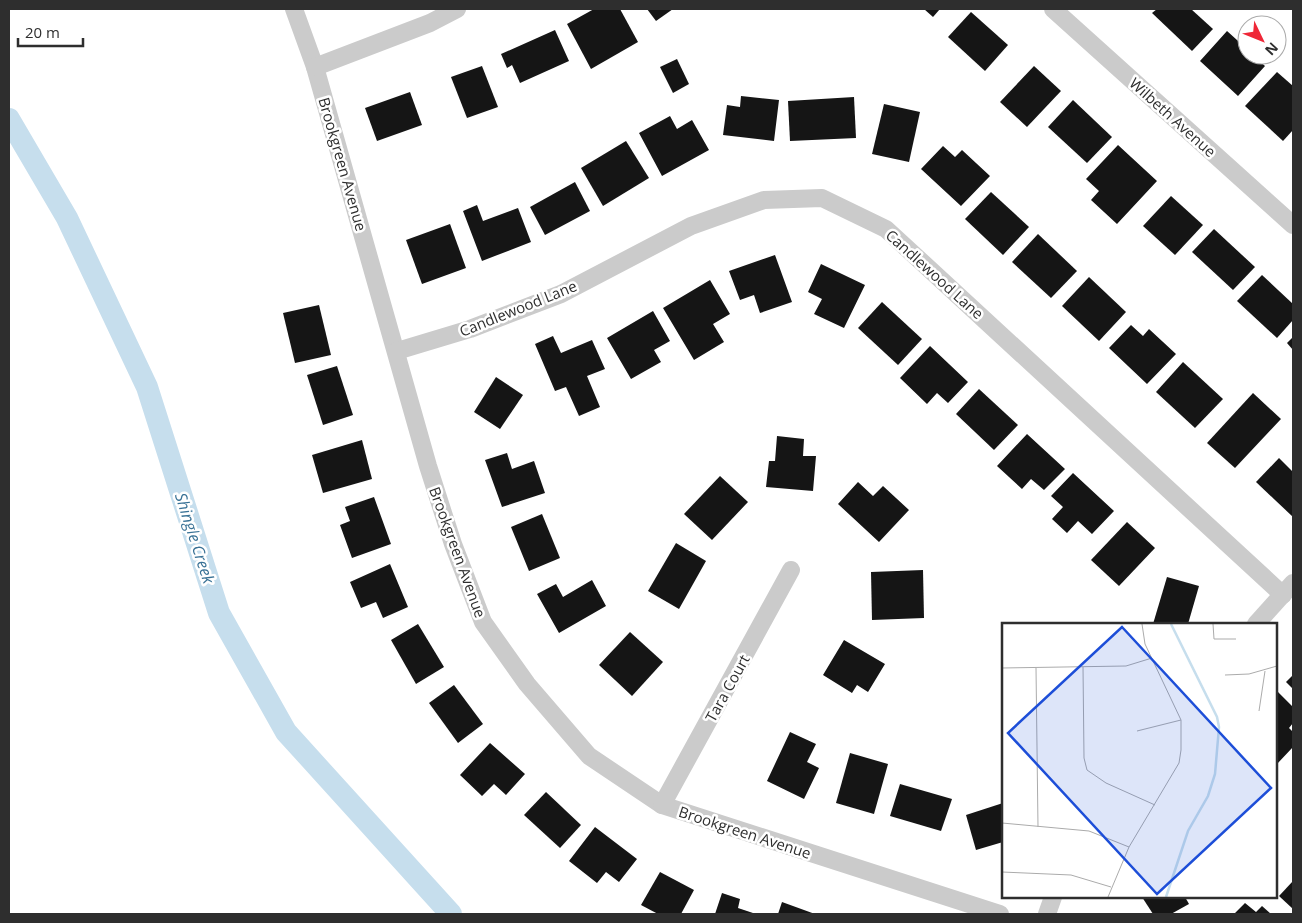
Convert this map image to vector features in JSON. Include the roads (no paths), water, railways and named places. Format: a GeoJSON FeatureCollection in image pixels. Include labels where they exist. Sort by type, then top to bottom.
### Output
{"type":"FeatureCollection","features":[{"type":"Feature","properties":{"kind":"street","name":"Brookgreen Avenue"},"geometry":{"type":"LineString","coordinates":[[294,9],[315,67],[397,351],[428,466],[483,622],[527,684],[588,756],[662,805],[1000,914]]}},
{"type":"Feature","properties":{"kind":"street"},"geometry":{"type":"LineString","coordinates":[[315,67],[430,24],[457,9]]}},
{"type":"Feature","properties":{"kind":"street","name":"Wilbeth Avenue"},"geometry":{"type":"LineString","coordinates":[[1053,9],[1293,225]]}},
{"type":"Feature","properties":{"kind":"street","name":"Candlewood Lane"},"geometry":{"type":"LineString","coordinates":[[397,351],[470,329],[561,294],[691,226],[764,200],[822,198],[886,229],[1288,589]]}},
{"type":"Feature","properties":{"kind":"street","name":"Tara Court"},"geometry":{"type":"LineString","coordinates":[[662,805],[791,570]]}},
{"type":"Feature","properties":{"kind":"street"},"geometry":{"type":"LineString","coordinates":[[1257,623],[1288,589]]}},
{"type":"Feature","properties":{"kind":"street"},"geometry":{"type":"LineString","coordinates":[[1047,914],[1053,898]]}},
{"type":"Feature","properties":{"kind":"waterway","name":"Shingle Creek"},"geometry":{"type":"LineString","coordinates":[[9,119],[67,218],[147,387],[219,613],[286,732],[451,914]]}}]}
